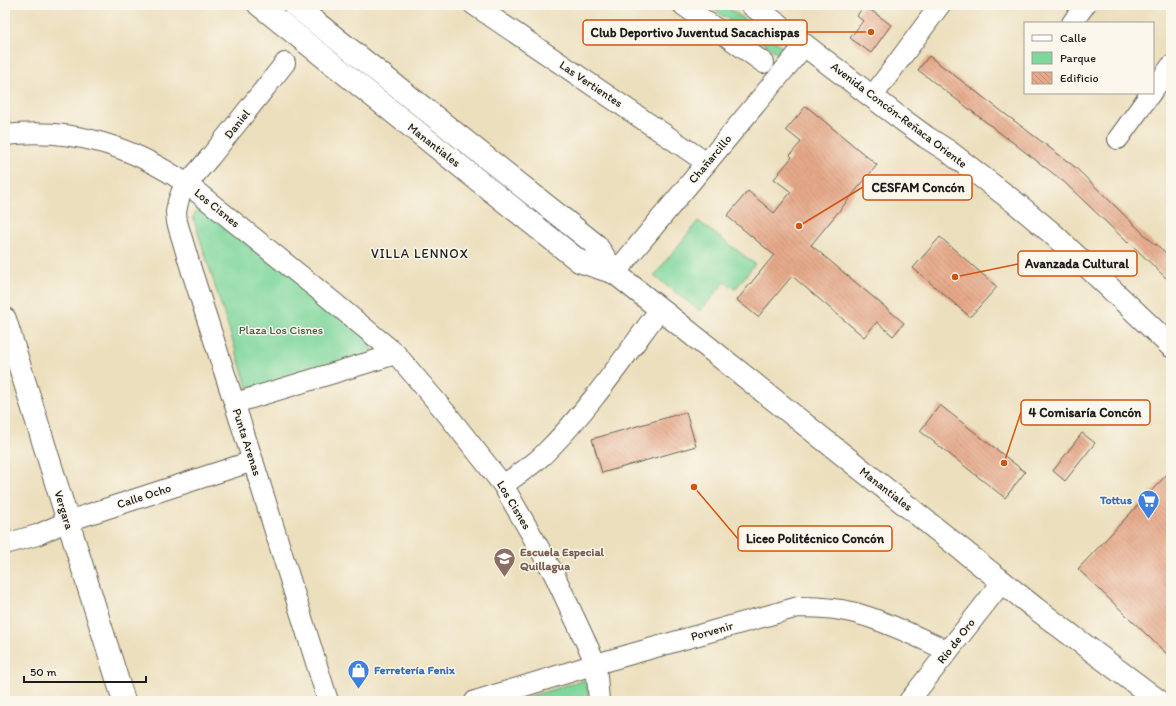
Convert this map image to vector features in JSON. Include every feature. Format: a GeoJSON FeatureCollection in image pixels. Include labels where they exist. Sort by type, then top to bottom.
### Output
{"type":"FeatureCollection","features":[{"type":"Feature","properties":{"kind":"street","name":"Manantiales"},"geometry":{"type":"LineString","coordinates":[[259,5],[579,261],[615,273]]}},
{"type":"Feature","properties":{"kind":"street","name":"Las Vertientes"},"geometry":{"type":"LineString","coordinates":[[474,5],[707,163]]}},
{"type":"Feature","properties":{"kind":"street"},"geometry":{"type":"LineString","coordinates":[[683,5],[764,63]]}},
{"type":"Feature","properties":{"kind":"street","name":"Avenida Concón-Reñaca Oriente"},"geometry":{"type":"LineString","coordinates":[[752,5],[872,97],[948,151],[1017,204],[1064,244],[1171,346]]}},
{"type":"Feature","properties":{"kind":"street"},"geometry":{"type":"LineString","coordinates":[[872,97],[940,5]]}},
{"type":"Feature","properties":{"kind":"street"},"geometry":{"type":"LineString","coordinates":[[1073,22],[1085,5]]}},
{"type":"Feature","properties":{"kind":"street","name":"Manantiales"},"geometry":{"type":"LineString","coordinates":[[300,8],[596,245],[615,273],[1035,608],[1159,701]]}},
{"type":"Feature","properties":{"kind":"street","name":"Chañarcillo"},"geometry":{"type":"LineString","coordinates":[[615,273],[805,45]]}},
{"type":"Feature","properties":{"kind":"street","name":"Daniel"},"geometry":{"type":"LineString","coordinates":[[187,184],[285,63]]}},
{"type":"Feature","properties":{"kind":"street"},"geometry":{"type":"LineString","coordinates":[[1154,89],[1171,66]]}},
{"type":"Feature","properties":{"kind":"street"},"geometry":{"type":"LineString","coordinates":[[1118,139],[1149,94]]}},
{"type":"Feature","properties":{"kind":"street","name":"Los Cisnes"},"geometry":{"type":"LineString","coordinates":[[5,135],[35,133],[80,137],[102,142],[124,150],[167,170],[187,184],[396,354],[504,485],[554,574],[596,664],[599,701]]}},
{"type":"Feature","properties":{"kind":"street","name":"Punta Arenas"},"geometry":{"type":"LineString","coordinates":[[187,184],[181,193],[178,202],[176,212],[177,222],[190,268],[235,403],[328,701]]}},
{"type":"Feature","properties":{"kind":"street"},"geometry":{"type":"LineString","coordinates":[[504,485],[541,456],[578,416],[660,309]]}},
{"type":"Feature","properties":{"kind":"street","name":"Vergara"},"geometry":{"type":"LineString","coordinates":[[5,318],[124,701]]}},
{"type":"Feature","properties":{"kind":"street"},"geometry":{"type":"LineString","coordinates":[[235,403],[396,354]]}},
{"type":"Feature","properties":{"kind":"street","name":"Calle Ocho"},"geometry":{"type":"LineString","coordinates":[[5,544],[36,535],[68,521],[253,461]]}},
{"type":"Feature","properties":{"kind":"street"},"geometry":{"type":"LineString","coordinates":[[5,530],[36,535]]}},
{"type":"Feature","properties":{"kind":"street","name":"Río de Oro"},"geometry":{"type":"LineString","coordinates":[[909,701],[1002,581]]}},
{"type":"Feature","properties":{"kind":"street","name":"Porvenir"},"geometry":{"type":"LineString","coordinates":[[475,701],[596,664],[798,607],[840,609],[861,614],[948,651]]}},
{"type":"Feature","properties":{"kind":"green space"},"geometry":{"type":"Polygon","coordinates":[[[707,5],[724,5],[784,48],[779,54],[707,5]]]}},
{"type":"Feature","properties":{"kind":"green space","name":"Plaza Los Cisnes"},"geometry":{"type":"Polygon","coordinates":[[[206,204],[373,341],[370,357],[249,392],[193,217],[198,208],[206,204]]]}},
{"type":"Feature","properties":{"kind":"green space"},"geometry":{"type":"Polygon","coordinates":[[[698,221],[755,264],[735,289],[725,282],[700,311],[654,276],[698,221]]]}},
{"type":"Feature","properties":{"kind":"green space"},"geometry":{"type":"Polygon","coordinates":[[[587,679],[589,701],[513,701],[585,680],[587,679]]]}},
{"type":"Feature","properties":{"kind":"building"},"geometry":{"type":"Polygon","coordinates":[[[864,5],[891,25],[871,53],[850,38],[863,21],[857,16],[864,5]]]}},
{"type":"Feature","properties":{"kind":"building"},"geometry":{"type":"Polygon","coordinates":[[[929,56],[1075,167],[1155,245],[1156,244],[1171,258],[1171,283],[1063,181],[918,70],[929,56]]]}},
{"type":"Feature","properties":{"kind":"building"},"geometry":{"type":"Polygon","coordinates":[[[806,106],[877,165],[811,245],[904,323],[893,336],[877,322],[864,337],[792,276],[758,317],[737,300],[774,255],[727,216],[748,191],[774,213],[791,192],[774,179],[792,157],[790,155],[801,142],[786,130],[806,106]]]}},
{"type":"Feature","properties":{"kind":"building"},"geometry":{"type":"Polygon","coordinates":[[[940,237],[997,287],[970,317],[913,268],[940,237]]]}},
{"type":"Feature","properties":{"kind":"building"},"geometry":{"type":"Polygon","coordinates":[[[940,405],[1025,472],[1005,498],[920,431],[940,405]]]}},
{"type":"Feature","properties":{"kind":"building"},"geometry":{"type":"Polygon","coordinates":[[[686,412],[696,446],[602,473],[592,439],[686,412]]]}},
{"type":"Feature","properties":{"kind":"building"},"geometry":{"type":"Polygon","coordinates":[[[1082,433],[1095,443],[1065,481],[1053,471],[1082,433]]]}},
{"type":"Feature","properties":{"kind":"building","name":"Tottus"},"geometry":{"type":"Polygon","coordinates":[[[1171,470],[1171,658],[1078,569],[1171,470]]]}},
{"type":"Feature","properties":{"kind":"place","name":"Club Deportivo Juventud Sacachispas"},"geometry":{"type":"Point","coordinates":[871,32]}},
{"type":"Feature","properties":{"kind":"place","name":"CESFAM Concón"},"geometry":{"type":"Point","coordinates":[799,226]}},
{"type":"Feature","properties":{"kind":"place","name":"Avanzada Cultural"},"geometry":{"type":"Point","coordinates":[955,277]}},
{"type":"Feature","properties":{"kind":"place","name":"4 Comisaría Concón"},"geometry":{"type":"Point","coordinates":[1004,463]}},
{"type":"Feature","properties":{"kind":"place","name":"Liceo Politécnico Concón"},"geometry":{"type":"Point","coordinates":[694,487]}},
{"type":"Feature","properties":{"kind":"place","name":"Tottus"},"geometry":{"type":"Point","coordinates":[1148,520]}},
{"type":"Feature","properties":{"kind":"place","name":"Escuela Especial Quillagua"},"geometry":{"type":"Point","coordinates":[505,578]}},
{"type":"Feature","properties":{"kind":"place","name":"Ferretería Fenix"},"geometry":{"type":"Point","coordinates":[359,690]}},
{"type":"Feature","properties":{"kind":"district","name":"VILLA LENNOX"},"geometry":{"type":"Point","coordinates":[420,253]}}]}
